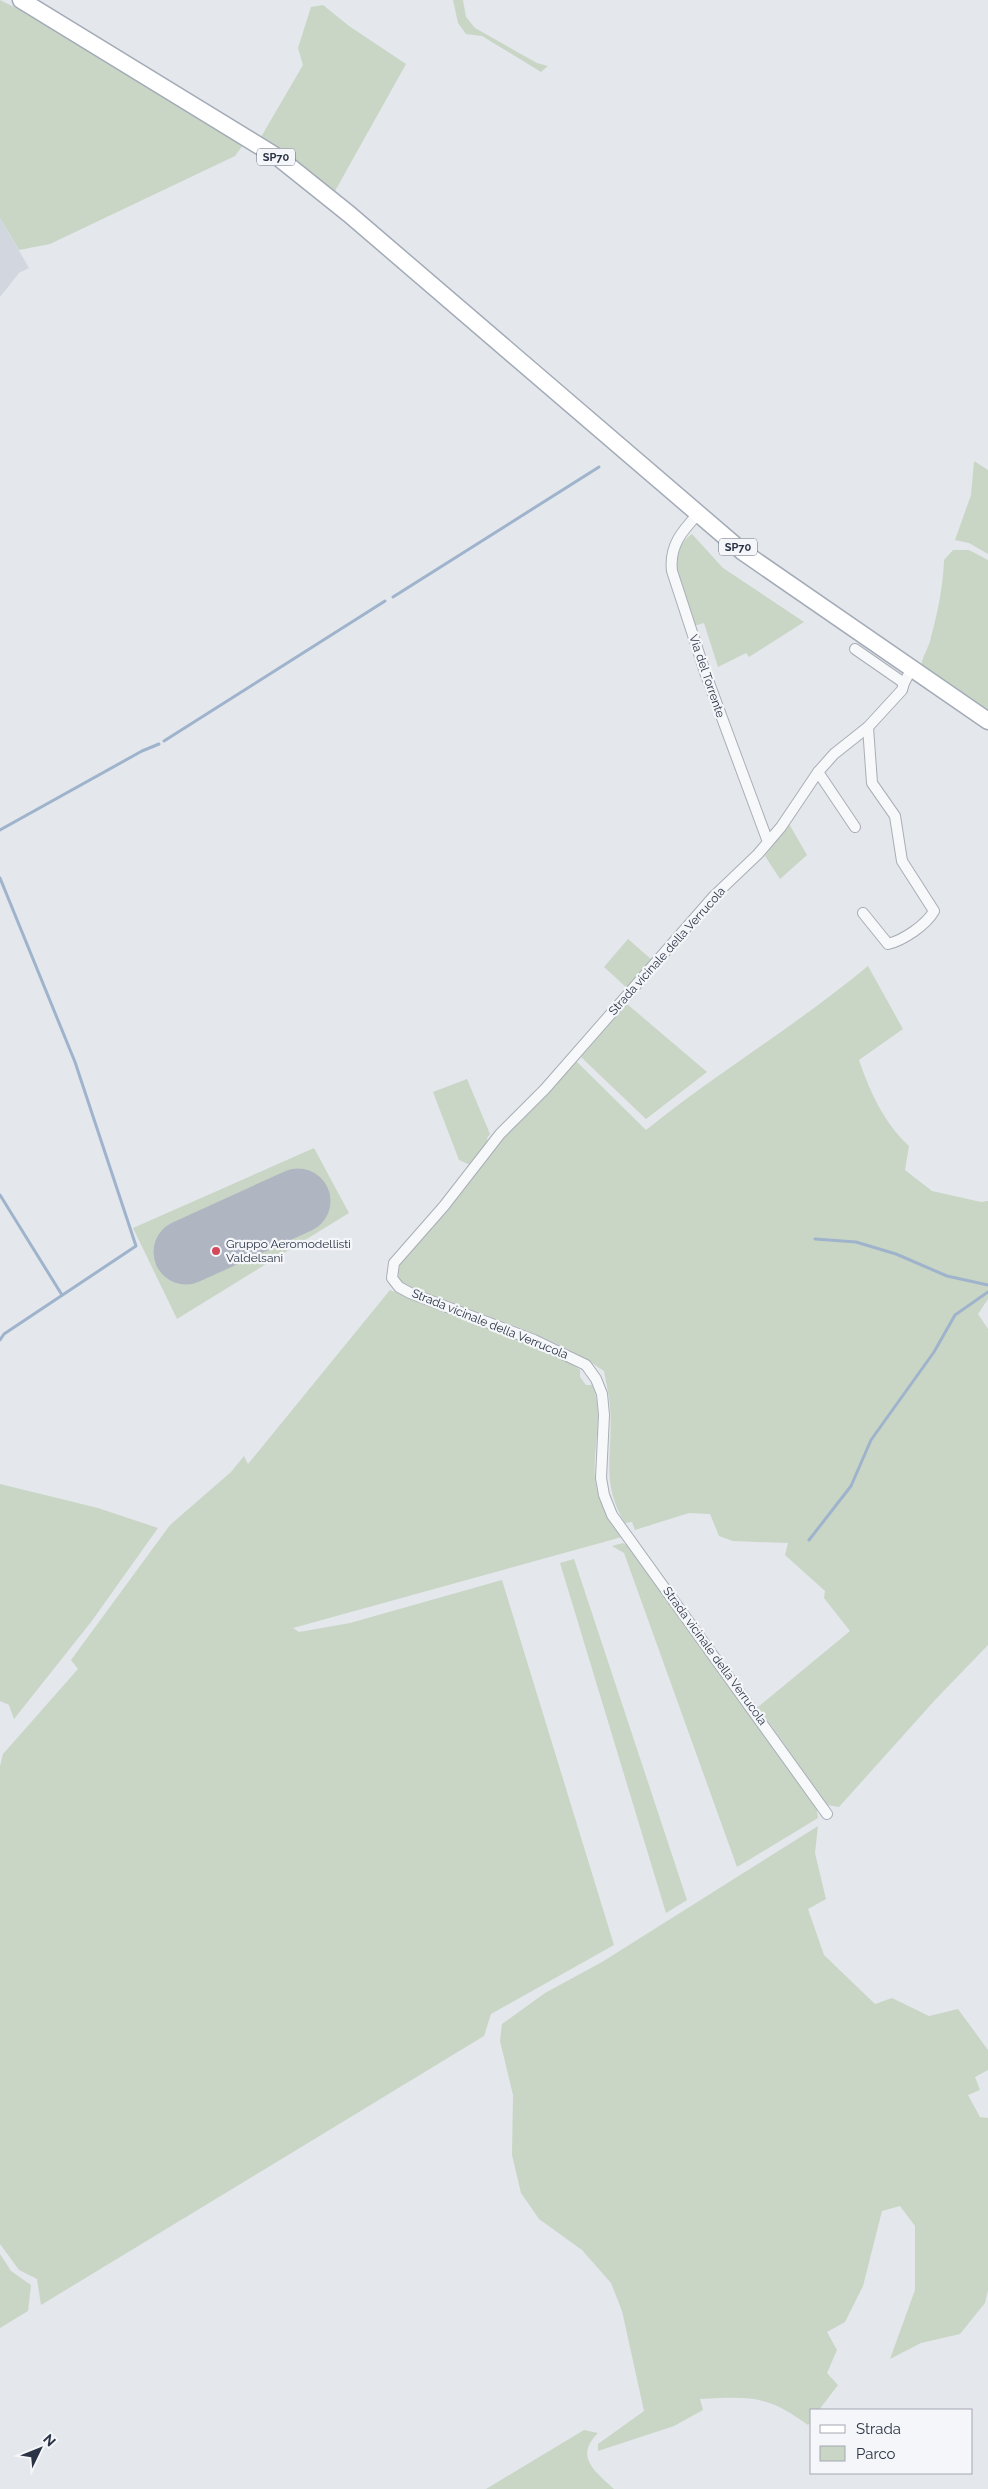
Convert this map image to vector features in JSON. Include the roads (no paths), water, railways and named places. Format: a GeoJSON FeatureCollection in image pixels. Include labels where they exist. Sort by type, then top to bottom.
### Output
{"type":"FeatureCollection","features":[{"type":"Feature","properties":{"kind":"main road","name":"SP70"},"geometry":{"type":"LineString","coordinates":[[21,0],[279,158],[355,219],[744,552],[988,721]]}},
{"type":"Feature","properties":{"kind":"street","name":"Via del Torrente"},"geometry":{"type":"LineString","coordinates":[[698,514],[675,544],[671,556],[672,570],[705,672],[768,842]]}},
{"type":"Feature","properties":{"kind":"street"},"geometry":{"type":"LineString","coordinates":[[855,649],[904,682]]}},
{"type":"Feature","properties":{"kind":"street"},"geometry":{"type":"LineString","coordinates":[[768,842],[781,828],[818,772],[834,754],[868,727],[902,690],[912,668]]}},
{"type":"Feature","properties":{"kind":"street"},"geometry":{"type":"LineString","coordinates":[[863,913],[888,944],[898,942],[930,918],[934,911],[902,861],[895,816],[872,783],[868,727]]}},
{"type":"Feature","properties":{"kind":"street"},"geometry":{"type":"LineString","coordinates":[[818,772],[855,826]]}},
{"type":"Feature","properties":{"kind":"street","name":"Strada vicinale della Verrucola"},"geometry":{"type":"LineString","coordinates":[[768,842],[714,896],[545,1089],[500,1134],[444,1206],[394,1263],[392,1278],[399,1287],[410,1293],[534,1340],[586,1365],[596,1379],[602,1394],[604,1415],[601,1478],[604,1495],[612,1516],[827,1814]]}},
{"type":"Feature","properties":{"kind":"waterway"},"geometry":{"type":"LineString","coordinates":[[393,597],[599,467]]}},
{"type":"Feature","properties":{"kind":"waterway"},"geometry":{"type":"LineString","coordinates":[[164,741],[385,601]]}},
{"type":"Feature","properties":{"kind":"waterway"},"geometry":{"type":"LineString","coordinates":[[0,830],[142,751],[159,744]]}},
{"type":"Feature","properties":{"kind":"waterway"},"geometry":{"type":"LineString","coordinates":[[0,878],[75,1062],[136,1246],[4,1334],[0,1340]]}},
{"type":"Feature","properties":{"kind":"waterway"},"geometry":{"type":"LineString","coordinates":[[0,1195],[62,1295]]}},
{"type":"Feature","properties":{"kind":"waterway"},"geometry":{"type":"LineString","coordinates":[[815,1239],[856,1242],[896,1254],[947,1276],[988,1285]]}},
{"type":"Feature","properties":{"kind":"waterway"},"geometry":{"type":"LineString","coordinates":[[809,1540],[851,1486],[871,1440],[934,1352],[955,1315],[988,1292]]}},
{"type":"Feature","properties":{"kind":"place","name":"Gruppo Aeromodellisti Valdelsani"},"geometry":{"type":"Point","coordinates":[216,1251]}}]}
